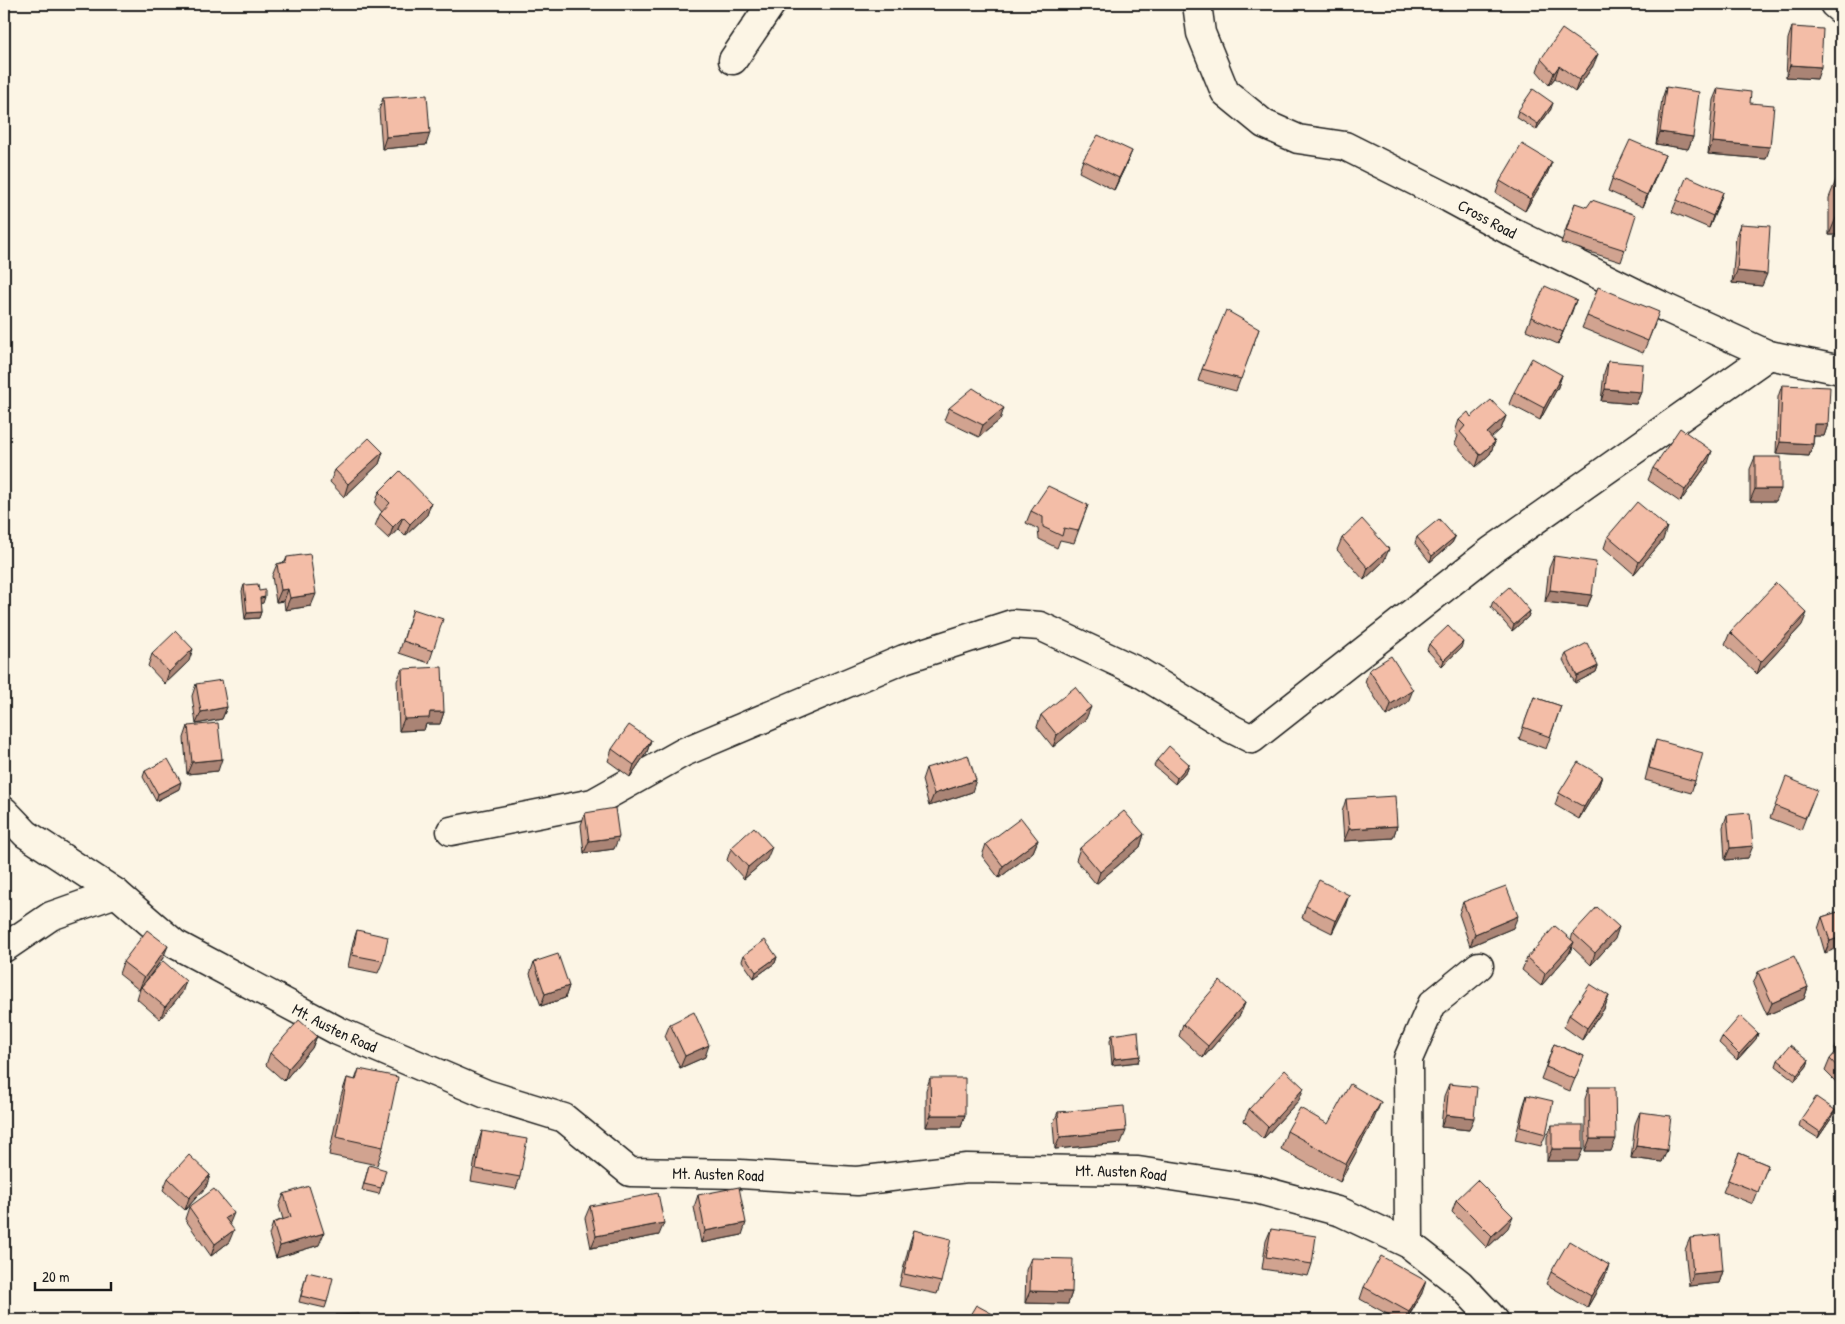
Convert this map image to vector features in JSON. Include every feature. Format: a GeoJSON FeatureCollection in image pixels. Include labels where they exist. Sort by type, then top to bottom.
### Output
{"type":"FeatureCollection","features":[{"type":"Feature","properties":{"kind":"street"},"geometry":{"type":"LineString","coordinates":[[733,60],[771,4]]}},
{"type":"Feature","properties":{"kind":"street","name":"Cross Road"},"geometry":{"type":"LineString","coordinates":[[1197,4],[1201,33],[1224,92],[1264,124],[1298,139],[1345,146],[1510,231],[1668,309],[1769,355],[1841,370]]}},
{"type":"Feature","properties":{"kind":"street"},"geometry":{"type":"LineString","coordinates":[[1834,4],[1841,10]]}},
{"type":"Feature","properties":{"kind":"street"},"geometry":{"type":"LineString","coordinates":[[451,831],[593,803],[684,752],[904,659],[1012,624],[1040,626],[1139,672],[1232,730],[1252,738],[1491,551],[1769,355]]}},
{"type":"Feature","properties":{"kind":"street","name":"Mt. Austen Road"},"geometry":{"type":"LineString","coordinates":[[4,811],[26,834],[116,893],[175,944],[338,1031],[486,1094],[564,1118],[630,1172],[740,1174],[857,1181],[967,1168],[1138,1171],[1256,1188],[1341,1212],[1409,1244],[1460,1284],[1494,1320]]}},
{"type":"Feature","properties":{"kind":"street"},"geometry":{"type":"LineString","coordinates":[[4,948],[51,916],[116,893]]}},
{"type":"Feature","properties":{"kind":"street"},"geometry":{"type":"LineString","coordinates":[[1409,1244],[1408,1059],[1432,1004],[1478,966]]}},
{"type":"Feature","properties":{"kind":"building"},"geometry":{"type":"Polygon","coordinates":[[[1792,27],[1823,29],[1821,67],[1790,65],[1792,27]]]}},
{"type":"Feature","properties":{"kind":"building"},"geometry":{"type":"Polygon","coordinates":[[[1562,29],[1598,54],[1579,80],[1559,66],[1554,73],[1541,59],[1562,29]]]}},
{"type":"Feature","properties":{"kind":"building"},"geometry":{"type":"Polygon","coordinates":[[[1666,87],[1699,92],[1693,137],[1660,132],[1666,87]]]}},
{"type":"Feature","properties":{"kind":"building"},"geometry":{"type":"Polygon","coordinates":[[[1718,88],[1751,92],[1750,103],[1774,105],[1770,147],[1713,142],[1718,88]]]}},
{"type":"Feature","properties":{"kind":"building"},"geometry":{"type":"Polygon","coordinates":[[[1533,89],[1553,103],[1538,124],[1518,111],[1533,89]]]}},
{"type":"Feature","properties":{"kind":"building"},"geometry":{"type":"Polygon","coordinates":[[[427,95],[430,133],[386,137],[383,98],[427,95]]]}},
{"type":"Feature","properties":{"kind":"building"},"geometry":{"type":"Polygon","coordinates":[[[1098,135],[1132,151],[1119,178],[1083,160],[1098,135]]]}},
{"type":"Feature","properties":{"kind":"building"},"geometry":{"type":"Polygon","coordinates":[[[1630,140],[1665,155],[1647,195],[1612,179],[1630,140]]]}},
{"type":"Feature","properties":{"kind":"building"},"geometry":{"type":"Polygon","coordinates":[[[1522,144],[1552,162],[1530,199],[1500,181],[1522,144]]]}},
{"type":"Feature","properties":{"kind":"building"},"geometry":{"type":"Polygon","coordinates":[[[1687,176],[1723,192],[1713,216],[1677,200],[1687,176]]]}},
{"type":"Feature","properties":{"kind":"building"},"geometry":{"type":"Polygon","coordinates":[[[1836,180],[1841,180],[1841,218],[1836,218],[1836,180]]]}},
{"type":"Feature","properties":{"kind":"building"},"geometry":{"type":"Polygon","coordinates":[[[1592,200],[1636,215],[1625,250],[1566,231],[1575,203],[1587,207],[1592,200]]]}},
{"type":"Feature","properties":{"kind":"building"},"geometry":{"type":"Polygon","coordinates":[[[1740,224],[1770,226],[1767,274],[1737,271],[1740,224]]]}},
{"type":"Feature","properties":{"kind":"building"},"geometry":{"type":"Polygon","coordinates":[[[1545,286],[1576,300],[1563,332],[1531,317],[1545,286]]]}},
{"type":"Feature","properties":{"kind":"building"},"geometry":{"type":"Polygon","coordinates":[[[1598,287],[1659,312],[1648,341],[1587,316],[1598,287]]]}},
{"type":"Feature","properties":{"kind":"building"},"geometry":{"type":"Polygon","coordinates":[[[1226,310],[1259,329],[1241,379],[1202,369],[1226,310]]]}},
{"type":"Feature","properties":{"kind":"building"},"geometry":{"type":"Polygon","coordinates":[[[1532,358],[1562,375],[1544,408],[1514,392],[1532,358]]]}},
{"type":"Feature","properties":{"kind":"building"},"geometry":{"type":"Polygon","coordinates":[[[1608,361],[1643,364],[1641,392],[1605,389],[1608,361]]]}},
{"type":"Feature","properties":{"kind":"building"},"geometry":{"type":"Polygon","coordinates":[[[1782,385],[1830,387],[1828,424],[1814,424],[1813,444],[1780,442],[1782,385]]]}},
{"type":"Feature","properties":{"kind":"building"},"geometry":{"type":"Polygon","coordinates":[[[973,388],[1004,408],[983,425],[949,408],[973,388]]]}},
{"type":"Feature","properties":{"kind":"building"},"geometry":{"type":"Polygon","coordinates":[[[1491,400],[1506,416],[1487,433],[1495,442],[1480,455],[1460,432],[1465,426],[1459,420],[1468,412],[1471,417],[1491,400]]]}},
{"type":"Feature","properties":{"kind":"building"},"geometry":{"type":"Polygon","coordinates":[[[1680,428],[1712,451],[1685,490],[1653,468],[1680,428]]]}},
{"type":"Feature","properties":{"kind":"building"},"geometry":{"type":"Polygon","coordinates":[[[369,438],[383,452],[348,484],[335,470],[369,438]]]}},
{"type":"Feature","properties":{"kind":"building"},"geometry":{"type":"Polygon","coordinates":[[[1755,457],[1781,457],[1781,489],[1755,489],[1755,457]]]}},
{"type":"Feature","properties":{"kind":"building"},"geometry":{"type":"Polygon","coordinates":[[[400,471],[431,503],[410,524],[403,517],[393,527],[380,514],[390,503],[379,492],[400,471]]]}},
{"type":"Feature","properties":{"kind":"building"},"geometry":{"type":"Polygon","coordinates":[[[1048,486],[1088,505],[1078,531],[1064,528],[1062,536],[1043,527],[1043,517],[1031,511],[1048,486]]]}},
{"type":"Feature","properties":{"kind":"building"},"geometry":{"type":"Polygon","coordinates":[[[1637,502],[1667,527],[1639,562],[1608,536],[1637,502]]]}},
{"type":"Feature","properties":{"kind":"building"},"geometry":{"type":"Polygon","coordinates":[[[1362,519],[1389,549],[1368,568],[1342,538],[1362,519]]]}},
{"type":"Feature","properties":{"kind":"building"},"geometry":{"type":"Polygon","coordinates":[[[1439,519],[1455,537],[1432,556],[1417,537],[1439,519]]]}},
{"type":"Feature","properties":{"kind":"building"},"geometry":{"type":"Polygon","coordinates":[[[310,554],[316,594],[290,598],[288,589],[281,590],[277,564],[286,562],[287,557],[310,554]]]}},
{"type":"Feature","properties":{"kind":"building"},"geometry":{"type":"Polygon","coordinates":[[[1554,556],[1596,562],[1592,595],[1550,590],[1554,556]]]}},
{"type":"Feature","properties":{"kind":"building"},"geometry":{"type":"Polygon","coordinates":[[[1776,583],[1807,613],[1761,662],[1730,632],[1776,583]]]}},
{"type":"Feature","properties":{"kind":"building"},"geometry":{"type":"Polygon","coordinates":[[[258,584],[259,591],[265,590],[265,597],[260,598],[261,612],[247,613],[244,585],[258,584]]]}},
{"type":"Feature","properties":{"kind":"building"},"geometry":{"type":"Polygon","coordinates":[[[1509,587],[1530,611],[1514,625],[1493,601],[1509,587]]]}},
{"type":"Feature","properties":{"kind":"building"},"geometry":{"type":"Polygon","coordinates":[[[413,609],[443,619],[433,651],[403,641],[413,609]]]}},
{"type":"Feature","properties":{"kind":"building"},"geometry":{"type":"Polygon","coordinates":[[[1448,626],[1463,642],[1444,660],[1429,644],[1448,626]]]}},
{"type":"Feature","properties":{"kind":"building"},"geometry":{"type":"Polygon","coordinates":[[[176,631],[193,649],[169,672],[152,654],[176,631]]]}},
{"type":"Feature","properties":{"kind":"building"},"geometry":{"type":"Polygon","coordinates":[[[1587,643],[1598,666],[1577,676],[1566,654],[1587,643]]]}},
{"type":"Feature","properties":{"kind":"building"},"geometry":{"type":"Polygon","coordinates":[[[1391,656],[1413,690],[1391,704],[1369,670],[1391,656]]]}},
{"type":"Feature","properties":{"kind":"building"},"geometry":{"type":"Polygon","coordinates":[[[442,667],[444,712],[430,712],[429,718],[404,719],[402,669],[442,667]]]}},
{"type":"Feature","properties":{"kind":"building"},"geometry":{"type":"Polygon","coordinates":[[[222,680],[227,707],[201,712],[196,684],[222,680]]]}},
{"type":"Feature","properties":{"kind":"building"},"geometry":{"type":"Polygon","coordinates":[[[1075,687],[1091,707],[1057,735],[1041,715],[1075,687]]]}},
{"type":"Feature","properties":{"kind":"building"},"geometry":{"type":"Polygon","coordinates":[[[1534,697],[1561,706],[1550,737],[1523,727],[1534,697]]]}},
{"type":"Feature","properties":{"kind":"building"},"geometry":{"type":"Polygon","coordinates":[[[218,723],[222,759],[192,762],[188,726],[218,723]]]}},
{"type":"Feature","properties":{"kind":"building"},"geometry":{"type":"Polygon","coordinates":[[[629,725],[651,740],[634,765],[612,749],[629,725]]]}},
{"type":"Feature","properties":{"kind":"building"},"geometry":{"type":"Polygon","coordinates":[[[1656,740],[1703,753],[1695,781],[1649,768],[1656,740]]]}},
{"type":"Feature","properties":{"kind":"building"},"geometry":{"type":"Polygon","coordinates":[[[1169,746],[1189,764],[1177,778],[1157,760],[1169,746]]]}},
{"type":"Feature","properties":{"kind":"building"},"geometry":{"type":"Polygon","coordinates":[[[968,755],[976,780],[934,794],[926,768],[968,755]]]}},
{"type":"Feature","properties":{"kind":"building"},"geometry":{"type":"Polygon","coordinates":[[[168,759],[181,782],[158,794],[145,771],[168,759]]]}},
{"type":"Feature","properties":{"kind":"building"},"geometry":{"type":"Polygon","coordinates":[[[1578,762],[1602,776],[1584,807],[1559,793],[1578,762]]]}},
{"type":"Feature","properties":{"kind":"building"},"geometry":{"type":"Polygon","coordinates":[[[1786,777],[1817,790],[1805,818],[1775,806],[1786,777]]]}},
{"type":"Feature","properties":{"kind":"building"},"geometry":{"type":"Polygon","coordinates":[[[1395,796],[1397,826],[1349,829],[1346,799],[1395,796]]]}},
{"type":"Feature","properties":{"kind":"building"},"geometry":{"type":"Polygon","coordinates":[[[615,808],[619,837],[589,841],[585,813],[615,808]]]}},
{"type":"Feature","properties":{"kind":"building"},"geometry":{"type":"Polygon","coordinates":[[[1124,811],[1144,834],[1100,872],[1080,848],[1124,811]]]}},
{"type":"Feature","properties":{"kind":"building"},"geometry":{"type":"Polygon","coordinates":[[[1750,813],[1753,846],[1730,848],[1727,815],[1750,813]]]}},
{"type":"Feature","properties":{"kind":"building"},"geometry":{"type":"Polygon","coordinates":[[[1021,818],[1038,840],[1003,866],[986,844],[1021,818]]]}},
{"type":"Feature","properties":{"kind":"building"},"geometry":{"type":"Polygon","coordinates":[[[754,827],[772,847],[748,867],[731,848],[754,827]]]}},
{"type":"Feature","properties":{"kind":"building"},"geometry":{"type":"Polygon","coordinates":[[[1841,828],[1841,842],[1838,841],[1841,828]]]}},
{"type":"Feature","properties":{"kind":"building"},"geometry":{"type":"Polygon","coordinates":[[[1319,880],[1349,895],[1336,921],[1306,906],[1319,880]]]}},
{"type":"Feature","properties":{"kind":"building"},"geometry":{"type":"Polygon","coordinates":[[[1506,886],[1518,916],[1475,934],[1463,902],[1506,886]]]}},
{"type":"Feature","properties":{"kind":"building"},"geometry":{"type":"Polygon","coordinates":[[[1597,907],[1619,927],[1595,953],[1573,933],[1597,907]]]}},
{"type":"Feature","properties":{"kind":"building"},"geometry":{"type":"Polygon","coordinates":[[[1841,911],[1841,937],[1830,941],[1822,917],[1841,911]]]}},
{"type":"Feature","properties":{"kind":"building"},"geometry":{"type":"Polygon","coordinates":[[[1555,926],[1574,942],[1545,974],[1527,958],[1555,926]]]}},
{"type":"Feature","properties":{"kind":"building"},"geometry":{"type":"Polygon","coordinates":[[[147,930],[168,946],[144,978],[123,962],[147,930]]]}},
{"type":"Feature","properties":{"kind":"building"},"geometry":{"type":"Polygon","coordinates":[[[357,930],[388,937],[383,961],[352,955],[357,930]]]}},
{"type":"Feature","properties":{"kind":"building"},"geometry":{"type":"Polygon","coordinates":[[[765,940],[777,957],[756,972],[744,955],[765,940]]]}},
{"type":"Feature","properties":{"kind":"building"},"geometry":{"type":"Polygon","coordinates":[[[558,954],[569,986],[545,994],[534,962],[558,954]]]}},
{"type":"Feature","properties":{"kind":"building"},"geometry":{"type":"Polygon","coordinates":[[[1794,956],[1808,987],[1772,1003],[1758,972],[1794,956]]]}},
{"type":"Feature","properties":{"kind":"building"},"geometry":{"type":"Polygon","coordinates":[[[163,961],[186,981],[165,1007],[141,987],[163,961]]]}},
{"type":"Feature","properties":{"kind":"building"},"geometry":{"type":"Polygon","coordinates":[[[1220,981],[1245,1003],[1208,1046],[1183,1024],[1220,981]]]}},
{"type":"Feature","properties":{"kind":"building"},"geometry":{"type":"Polygon","coordinates":[[[1590,984],[1609,996],[1587,1028],[1569,1015],[1590,984]]]}},
{"type":"Feature","properties":{"kind":"building"},"geometry":{"type":"Polygon","coordinates":[[[694,1012],[709,1045],[685,1056],[670,1024],[694,1012]]]}},
{"type":"Feature","properties":{"kind":"building"},"geometry":{"type":"Polygon","coordinates":[[[1740,1016],[1758,1033],[1739,1054],[1722,1037],[1740,1016]]]}},
{"type":"Feature","properties":{"kind":"building"},"geometry":{"type":"Polygon","coordinates":[[[299,1020],[317,1036],[288,1069],[270,1053],[299,1020]]]}},
{"type":"Feature","properties":{"kind":"building"},"geometry":{"type":"Polygon","coordinates":[[[1138,1031],[1140,1056],[1114,1059],[1112,1035],[1138,1031]]]}},
{"type":"Feature","properties":{"kind":"building"},"geometry":{"type":"Polygon","coordinates":[[[1554,1044],[1584,1056],[1575,1079],[1546,1067],[1554,1044]]]}},
{"type":"Feature","properties":{"kind":"building"},"geometry":{"type":"Polygon","coordinates":[[[1790,1045],[1809,1060],[1797,1075],[1778,1060],[1790,1045]]]}},
{"type":"Feature","properties":{"kind":"building"},"geometry":{"type":"Polygon","coordinates":[[[1841,1047],[1841,1071],[1830,1059],[1841,1047]]]}},
{"type":"Feature","properties":{"kind":"building"},"geometry":{"type":"Polygon","coordinates":[[[359,1069],[398,1077],[383,1147],[336,1137],[347,1078],[356,1080],[359,1069]]]}},
{"type":"Feature","properties":{"kind":"building"},"geometry":{"type":"Polygon","coordinates":[[[1285,1070],[1304,1088],[1268,1127],[1249,1109],[1285,1070]]]}},
{"type":"Feature","properties":{"kind":"building"},"geometry":{"type":"Polygon","coordinates":[[[930,1078],[965,1078],[965,1115],[931,1115],[930,1078]]]}},
{"type":"Feature","properties":{"kind":"building"},"geometry":{"type":"Polygon","coordinates":[[[1350,1084],[1381,1102],[1346,1164],[1287,1131],[1300,1108],[1328,1124],[1350,1084]]]}},
{"type":"Feature","properties":{"kind":"building"},"geometry":{"type":"Polygon","coordinates":[[[1449,1084],[1477,1087],[1474,1118],[1446,1115],[1449,1084]]]}},
{"type":"Feature","properties":{"kind":"building"},"geometry":{"type":"Polygon","coordinates":[[[1589,1087],[1615,1087],[1616,1139],[1590,1139],[1589,1087]]]}},
{"type":"Feature","properties":{"kind":"building"},"geometry":{"type":"Polygon","coordinates":[[[1527,1095],[1553,1101],[1546,1134],[1520,1127],[1527,1095]]]}},
{"type":"Feature","properties":{"kind":"building"},"geometry":{"type":"Polygon","coordinates":[[[1816,1097],[1835,1110],[1820,1132],[1801,1119],[1816,1097]]]}},
{"type":"Feature","properties":{"kind":"building"},"geometry":{"type":"Polygon","coordinates":[[[1124,1106],[1126,1131],[1060,1137],[1058,1112],[1124,1106]]]}},
{"type":"Feature","properties":{"kind":"building"},"geometry":{"type":"Polygon","coordinates":[[[1640,1112],[1671,1116],[1667,1150],[1636,1146],[1640,1112]]]}},
{"type":"Feature","properties":{"kind":"building"},"geometry":{"type":"Polygon","coordinates":[[[1552,1125],[1583,1125],[1583,1149],[1552,1149],[1552,1125]]]}},
{"type":"Feature","properties":{"kind":"building"},"geometry":{"type":"Polygon","coordinates":[[[482,1131],[527,1139],[520,1177],[476,1169],[482,1131]]]}},
{"type":"Feature","properties":{"kind":"building"},"geometry":{"type":"Polygon","coordinates":[[[1739,1153],[1768,1165],[1758,1192],[1728,1180],[1739,1153]]]}},
{"type":"Feature","properties":{"kind":"building"},"geometry":{"type":"Polygon","coordinates":[[[189,1155],[210,1175],[189,1198],[168,1178],[189,1155]]]}},
{"type":"Feature","properties":{"kind":"building"},"geometry":{"type":"Polygon","coordinates":[[[369,1165],[386,1170],[381,1188],[364,1184],[369,1165]]]}},
{"type":"Feature","properties":{"kind":"building"},"geometry":{"type":"Polygon","coordinates":[[[1477,1180],[1513,1216],[1492,1236],[1456,1200],[1477,1180]]]}},
{"type":"Feature","properties":{"kind":"building"},"geometry":{"type":"Polygon","coordinates":[[[309,1186],[324,1233],[280,1246],[273,1223],[291,1217],[284,1194],[309,1186]]]}},
{"type":"Feature","properties":{"kind":"building"},"geometry":{"type":"Polygon","coordinates":[[[739,1187],[746,1223],[705,1231],[698,1195],[739,1187]]]}},
{"type":"Feature","properties":{"kind":"building"},"geometry":{"type":"Polygon","coordinates":[[[214,1189],[234,1213],[225,1218],[234,1230],[215,1244],[189,1207],[214,1189]]]}},
{"type":"Feature","properties":{"kind":"building"},"geometry":{"type":"Polygon","coordinates":[[[658,1193],[664,1223],[596,1236],[590,1206],[658,1193]]]}},
{"type":"Feature","properties":{"kind":"building"},"geometry":{"type":"Polygon","coordinates":[[[1271,1229],[1316,1236],[1312,1264],[1266,1257],[1271,1229]]]}},
{"type":"Feature","properties":{"kind":"building"},"geometry":{"type":"Polygon","coordinates":[[[914,1230],[951,1239],[941,1282],[904,1274],[914,1230]]]}},
{"type":"Feature","properties":{"kind":"building"},"geometry":{"type":"Polygon","coordinates":[[[1720,1235],[1723,1271],[1693,1274],[1690,1238],[1720,1235]]]}},
{"type":"Feature","properties":{"kind":"building"},"geometry":{"type":"Polygon","coordinates":[[[1569,1241],[1609,1265],[1591,1296],[1551,1272],[1569,1241]]]}},
{"type":"Feature","properties":{"kind":"building"},"geometry":{"type":"Polygon","coordinates":[[[1381,1256],[1426,1281],[1409,1312],[1364,1287],[1381,1256]]]}},
{"type":"Feature","properties":{"kind":"building"},"geometry":{"type":"Polygon","coordinates":[[[1031,1258],[1073,1259],[1072,1292],[1030,1291],[1031,1258]]]}},
{"type":"Feature","properties":{"kind":"building"},"geometry":{"type":"Polygon","coordinates":[[[307,1272],[333,1278],[327,1302],[301,1296],[307,1272]]]}},
{"type":"Feature","properties":{"kind":"building"},"geometry":{"type":"Polygon","coordinates":[[[976,1305],[1004,1320],[967,1320],[976,1305]]]}},
{"type":"Feature","properties":{"kind":"building"},"geometry":{"type":"Polygon","coordinates":[[[359,1314],[360,1320],[336,1320],[336,1315],[359,1314]]]}}]}
